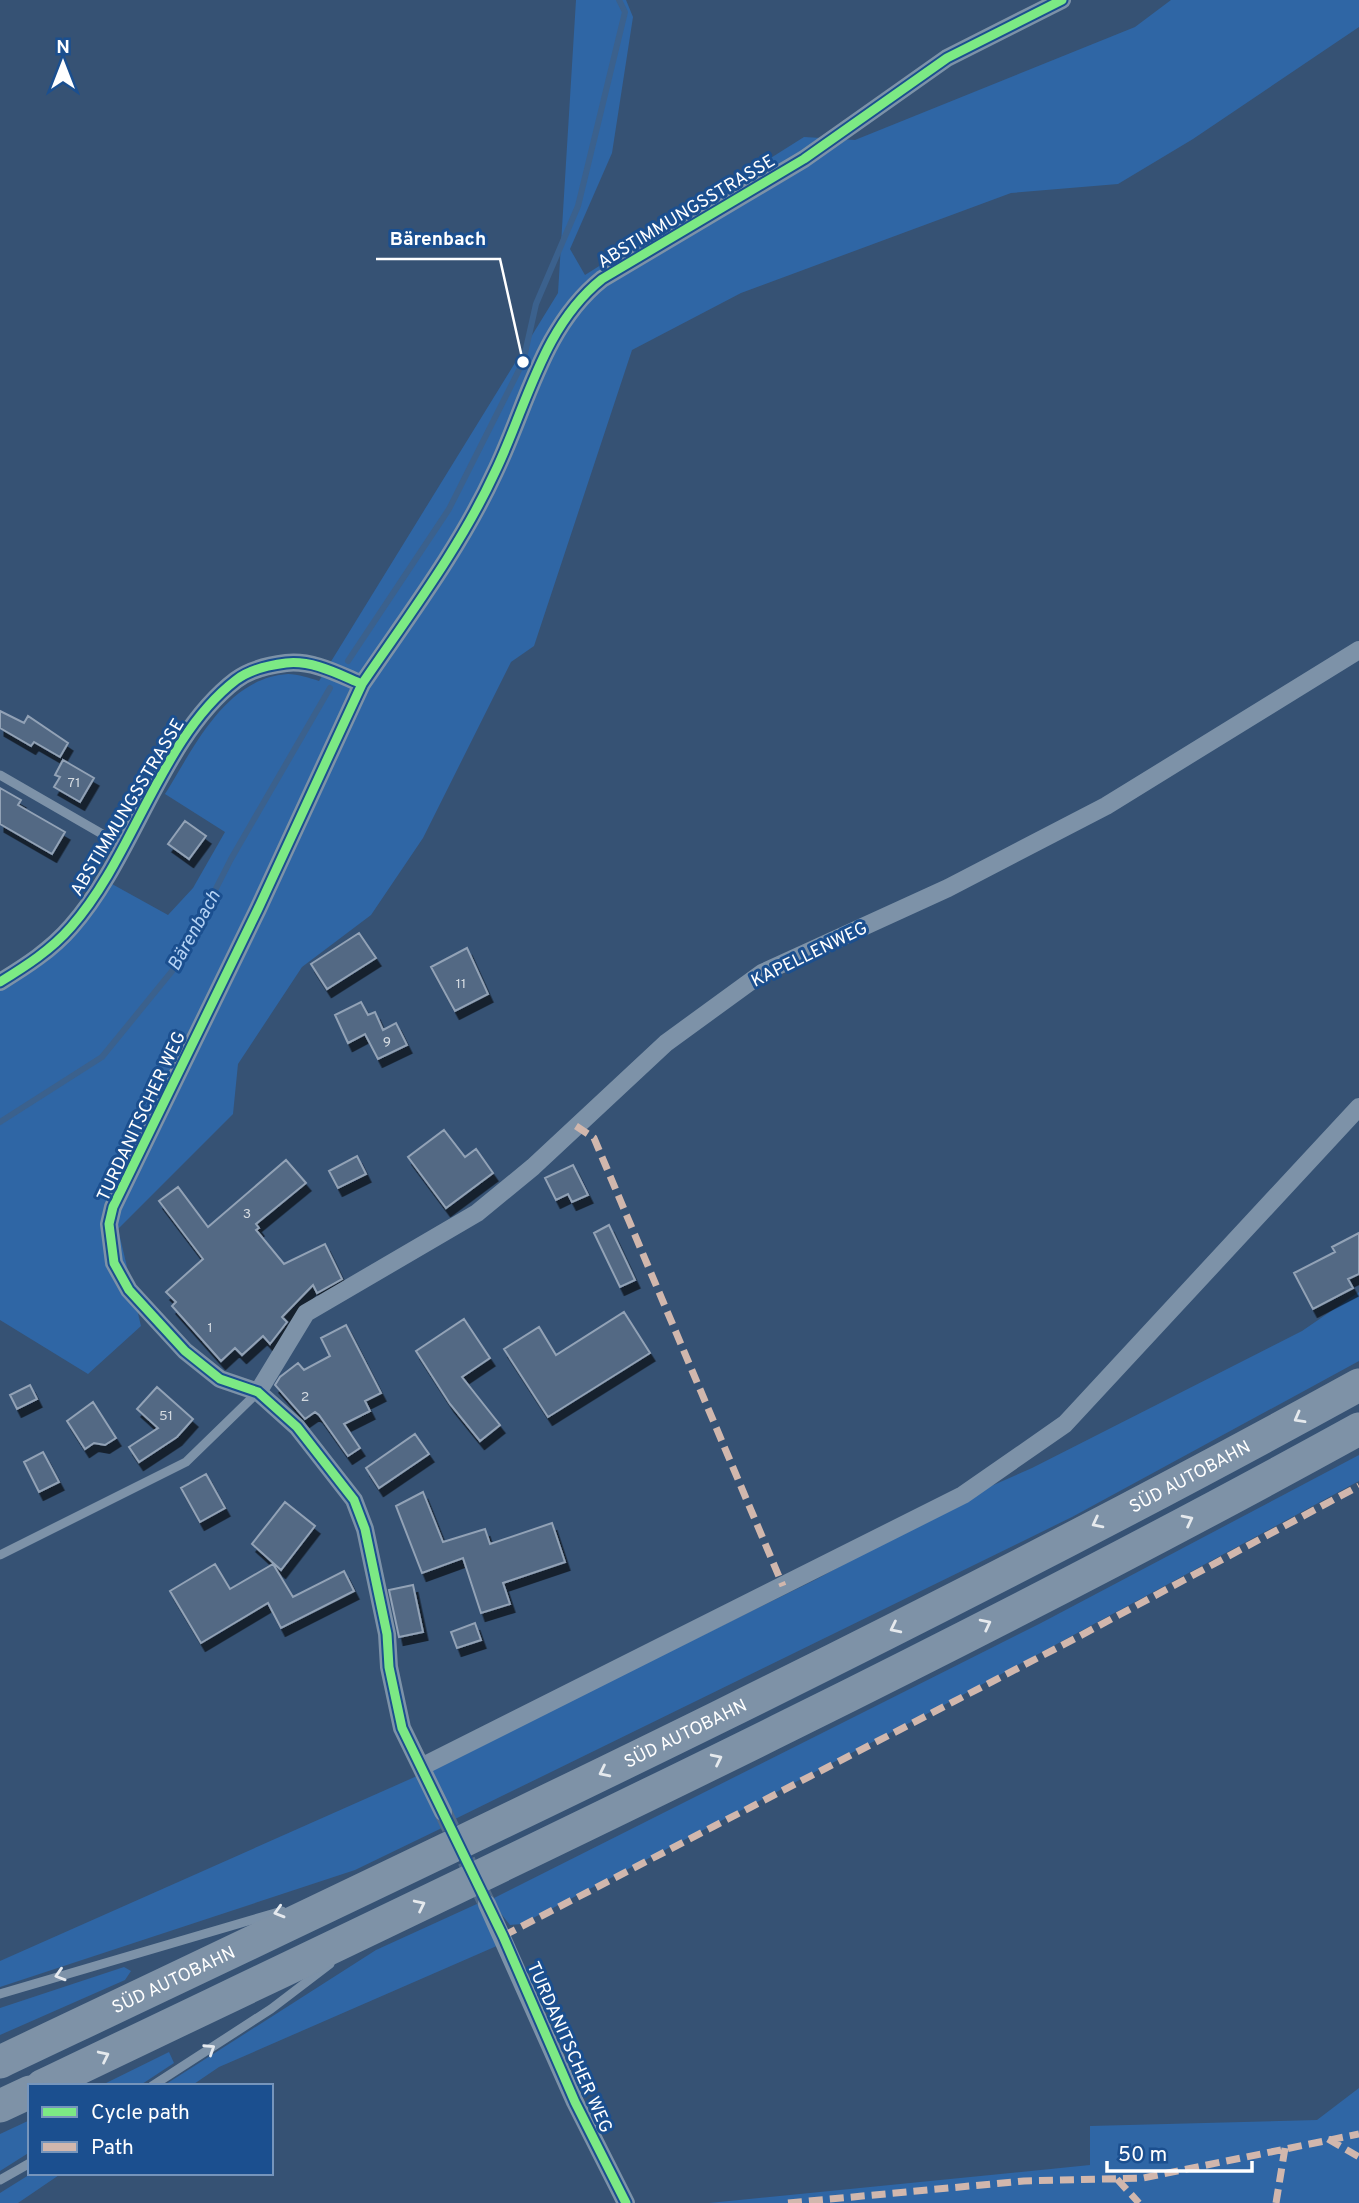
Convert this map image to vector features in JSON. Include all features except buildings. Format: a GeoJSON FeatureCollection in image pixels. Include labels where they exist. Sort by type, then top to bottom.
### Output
{"type":"FeatureCollection","features":[{"type":"Feature","properties":{"kind":"highway","name":"SÜD AUTOBAHN"},"geometry":{"type":"LineString","coordinates":[[0,2062],[368,1887],[912,1619],[1359,1385]]}},
{"type":"Feature","properties":{"kind":"highway"},"geometry":{"type":"LineString","coordinates":[[46,2084],[387,1921],[918,1660],[1359,1429]]}},
{"type":"Feature","properties":{"kind":"highway"},"geometry":{"type":"LineString","coordinates":[[0,2106],[28,2093]]}},
{"type":"Feature","properties":{"kind":"street","name":"ABSTIMMUNGSSTRASSE"},"geometry":{"type":"LineString","coordinates":[[0,982],[33,962],[71,927],[123,846],[191,728],[217,696],[239,678],[265,667],[300,663],[313,664],[362,684],[456,548],[496,472],[556,333],[584,293],[602,279],[804,159],[947,58],[1062,0]]}},
{"type":"Feature","properties":{"kind":"street","name":"KAPELLENWEG"},"geometry":{"type":"LineString","coordinates":[[258,1392],[306,1313],[477,1213],[533,1167],[666,1044],[762,973],[948,888],[1106,806],[1359,650]]}},
{"type":"Feature","properties":{"kind":"street","name":"TURDANITSCHER WEG"},"geometry":{"type":"LineString","coordinates":[[362,684],[258,909],[113,1207],[109,1224],[114,1263],[129,1290],[185,1351],[220,1379],[258,1392],[297,1427],[354,1500],[365,1529],[387,1634],[388,1667],[401,1728],[443,1812]]}},
{"type":"Feature","properties":{"kind":"street"},"geometry":{"type":"LineString","coordinates":[[421,1767],[962,1495],[1065,1424],[1359,1107]]}},
{"type":"Feature","properties":{"kind":"street","name":"TURDANITSCHER WEG"},"geometry":{"type":"LineString","coordinates":[[487,1904],[575,2102],[626,2203]]}},
{"type":"Feature","properties":{"kind":"lane","name":"ABSTIMMUNGSSTRASSE"},"geometry":{"type":"LineString","coordinates":[[0,775],[123,846]]}},
{"type":"Feature","properties":{"kind":"lane"},"geometry":{"type":"LineString","coordinates":[[0,1555],[186,1462],[258,1392]]}},
{"type":"Feature","properties":{"kind":"lane"},"geometry":{"type":"LineString","coordinates":[[301,1906],[368,1887]]}},
{"type":"Feature","properties":{"kind":"lane"},"geometry":{"type":"LineString","coordinates":[[0,1994],[288,1910]]}},
{"type":"Feature","properties":{"kind":"lane"},"geometry":{"type":"LineString","coordinates":[[345,1953],[387,1921]]}},
{"type":"Feature","properties":{"kind":"lane"},"geometry":{"type":"LineString","coordinates":[[155,2084],[271,2009],[334,1961]]}},
{"type":"Feature","properties":{"kind":"lane"},"geometry":{"type":"LineString","coordinates":[[0,2180],[28,2164]]}},
{"type":"Feature","properties":{"kind":"shaded area"},"geometry":{"type":"Polygon","coordinates":[[[576,0],[626,0],[633,17],[612,153],[570,249],[585,275],[804,137],[855,140],[1135,27],[1171,0],[1359,0],[1359,27],[1193,139],[1118,184],[1011,193],[741,293],[632,350],[534,646],[511,662],[423,838],[371,915],[302,967],[238,1064],[233,1114],[118,1229],[141,1326],[88,1374],[0,1320],[0,990],[47,961],[112,884],[168,915],[193,888],[225,832],[165,794],[188,756],[214,718],[246,688],[266,678],[288,674],[319,681],[558,293],[576,0]]]}},
{"type":"Feature","properties":{"kind":"shaded area"},"geometry":{"type":"Polygon","coordinates":[[[1359,1292],[1359,1361],[1072,1517],[451,1821],[429,1775],[435,1767],[815,1580],[973,1494],[1032,1468],[1302,1331],[1359,1292]]]}},
{"type":"Feature","properties":{"kind":"shaded area"},"geometry":{"type":"Polygon","coordinates":[[[1359,1455],[1359,1481],[942,1706],[551,1909],[521,1924],[510,1925],[490,1900],[1041,1623],[1359,1455]]]}},
{"type":"Feature","properties":{"kind":"shaded area"},"geometry":{"type":"Polygon","coordinates":[[[417,1776],[444,1827],[355,1870],[0,1987],[0,1961],[417,1776]]]}},
{"type":"Feature","properties":{"kind":"shaded area"},"geometry":{"type":"Polygon","coordinates":[[[479,1903],[499,1945],[219,2067],[194,2084],[166,2084],[376,1950],[479,1903]]]}},
{"type":"Feature","properties":{"kind":"shaded area"},"geometry":{"type":"Polygon","coordinates":[[[124,1967],[131,1971],[125,1980],[0,2035],[0,2008],[124,1967]]]}},
{"type":"Feature","properties":{"kind":"shaded area"},"geometry":{"type":"Polygon","coordinates":[[[169,2052],[174,2063],[142,2084],[104,2084],[169,2052]]]}},
{"type":"Feature","properties":{"kind":"shaded area"},"geometry":{"type":"Polygon","coordinates":[[[1359,2088],[1359,2203],[709,2203],[1090,2165],[1090,2126],[1317,2120],[1359,2088]]]}},
{"type":"Feature","properties":{"kind":"shaded area"},"geometry":{"type":"Polygon","coordinates":[[[28,2121],[28,2153],[0,2171],[0,2134],[28,2121]]]}},
{"type":"Feature","properties":{"kind":"shaded area"},"geometry":{"type":"Polygon","coordinates":[[[29,2175],[59,2175],[18,2203],[0,2203],[0,2193],[29,2175]]]}},
{"type":"Feature","properties":{"kind":"waterway","name":"Bärenbach"},"geometry":{"type":"LineString","coordinates":[[348,661],[449,509],[523,362],[536,304],[578,206],[625,12],[619,0]]}},
{"type":"Feature","properties":{"kind":"waterway","name":"Bärenbach"},"geometry":{"type":"LineString","coordinates":[[0,1122],[102,1057],[177,965],[231,859],[330,688]]}},
{"type":"Feature","properties":{"kind":"tunnel"},"geometry":{"type":"LineString","coordinates":[[443,1812],[487,1904]]}},
{"type":"Feature","properties":{"kind":"marked path"},"geometry":{"type":"LineString","coordinates":[[576,1126],[594,1138],[783,1586]]}},
{"type":"Feature","properties":{"kind":"marked path"},"geometry":{"type":"LineString","coordinates":[[503,1936],[1076,1638],[1359,1486]]}},
{"type":"Feature","properties":{"kind":"marked path"},"geometry":{"type":"LineString","coordinates":[[788,2203],[1024,2181],[1143,2178],[1359,2134]]}},
{"type":"Feature","properties":{"kind":"marked path"},"geometry":{"type":"LineString","coordinates":[[1328,2139],[1359,2157]]}},
{"type":"Feature","properties":{"kind":"marked path"},"geometry":{"type":"LineString","coordinates":[[1276,2203],[1285,2148]]}},
{"type":"Feature","properties":{"kind":"marked path"},"geometry":{"type":"LineString","coordinates":[[1117,2179],[1139,2203]]}},
{"type":"Feature","properties":{"kind":"cycle path"},"geometry":{"type":"LineString","coordinates":[[0,982],[29,964],[71,927],[113,866],[167,764],[187,733],[210,704],[236,680],[260,668],[296,663],[325,669],[362,684],[433,581],[466,527],[495,472],[550,344],[581,298],[602,279],[804,159],[947,58],[1062,0]]}},
{"type":"Feature","properties":{"kind":"cycle path"},"geometry":{"type":"LineString","coordinates":[[362,684],[258,909],[113,1207],[109,1224],[114,1263],[129,1290],[185,1351],[220,1379],[258,1392],[297,1427],[354,1500],[365,1529],[387,1634],[389,1667],[402,1728],[503,1936],[575,2102],[626,2203]]}},
{"type":"Feature","properties":{"kind":"place","name":"Bärenbach"},"geometry":{"type":"Point","coordinates":[523,362]}}]}
